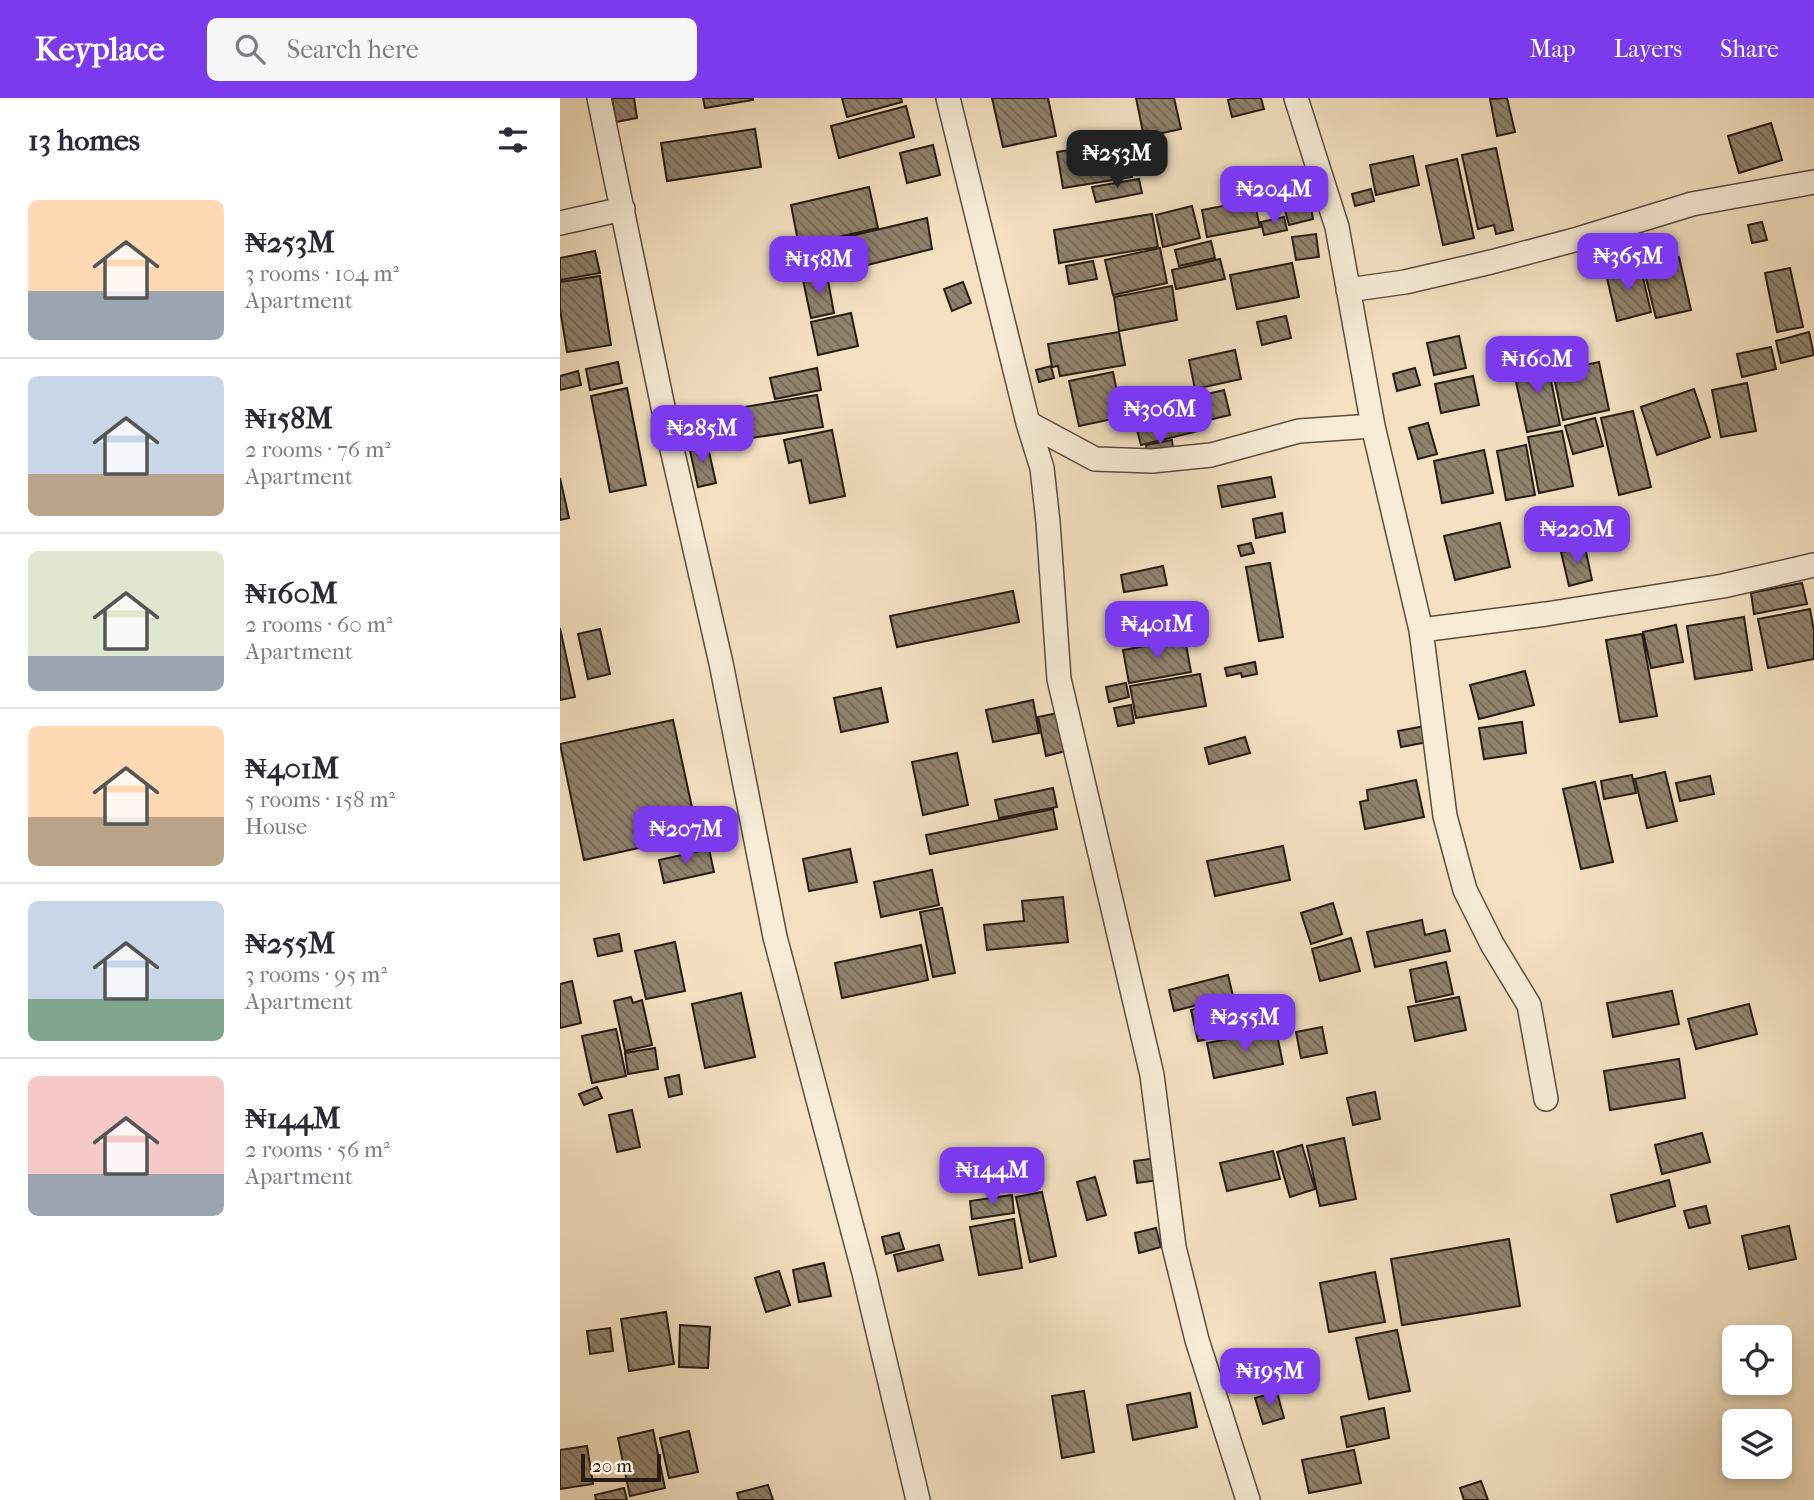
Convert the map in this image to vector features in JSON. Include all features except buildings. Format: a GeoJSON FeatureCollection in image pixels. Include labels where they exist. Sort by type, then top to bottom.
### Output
{"type":"FeatureCollection","features":[{"type":"Feature","properties":{"kind":"street"},"geometry":{"type":"LineString","coordinates":[[599,98],[669,436],[721,663],[775,937],[864,1273],[918,1500]]}},
{"type":"Feature","properties":{"kind":"street"},"geometry":{"type":"LineString","coordinates":[[948,98],[1028,423],[1042,468],[1059,680],[1152,1075],[1174,1247],[1197,1340],[1248,1500]]}},
{"type":"Feature","properties":{"kind":"street"},"geometry":{"type":"LineString","coordinates":[[1296,98],[1337,227],[1373,426],[1421,630],[1445,816],[1465,890],[1492,944],[1529,1005],[1546,1099]]}},
{"type":"Feature","properties":{"kind":"street"},"geometry":{"type":"LineString","coordinates":[[1348,290],[1405,282],[1491,262],[1692,204],[1814,182]]}},
{"type":"Feature","properties":{"kind":"street"},"geometry":{"type":"LineString","coordinates":[[560,223],[623,209]]}},
{"type":"Feature","properties":{"kind":"street"},"geometry":{"type":"LineString","coordinates":[[1028,423],[1095,459],[1152,461],[1211,455],[1299,431],[1373,426]]}},
{"type":"Feature","properties":{"kind":"street"},"geometry":{"type":"LineString","coordinates":[[1421,630],[1546,614],[1723,586],[1814,565]]}}]}
